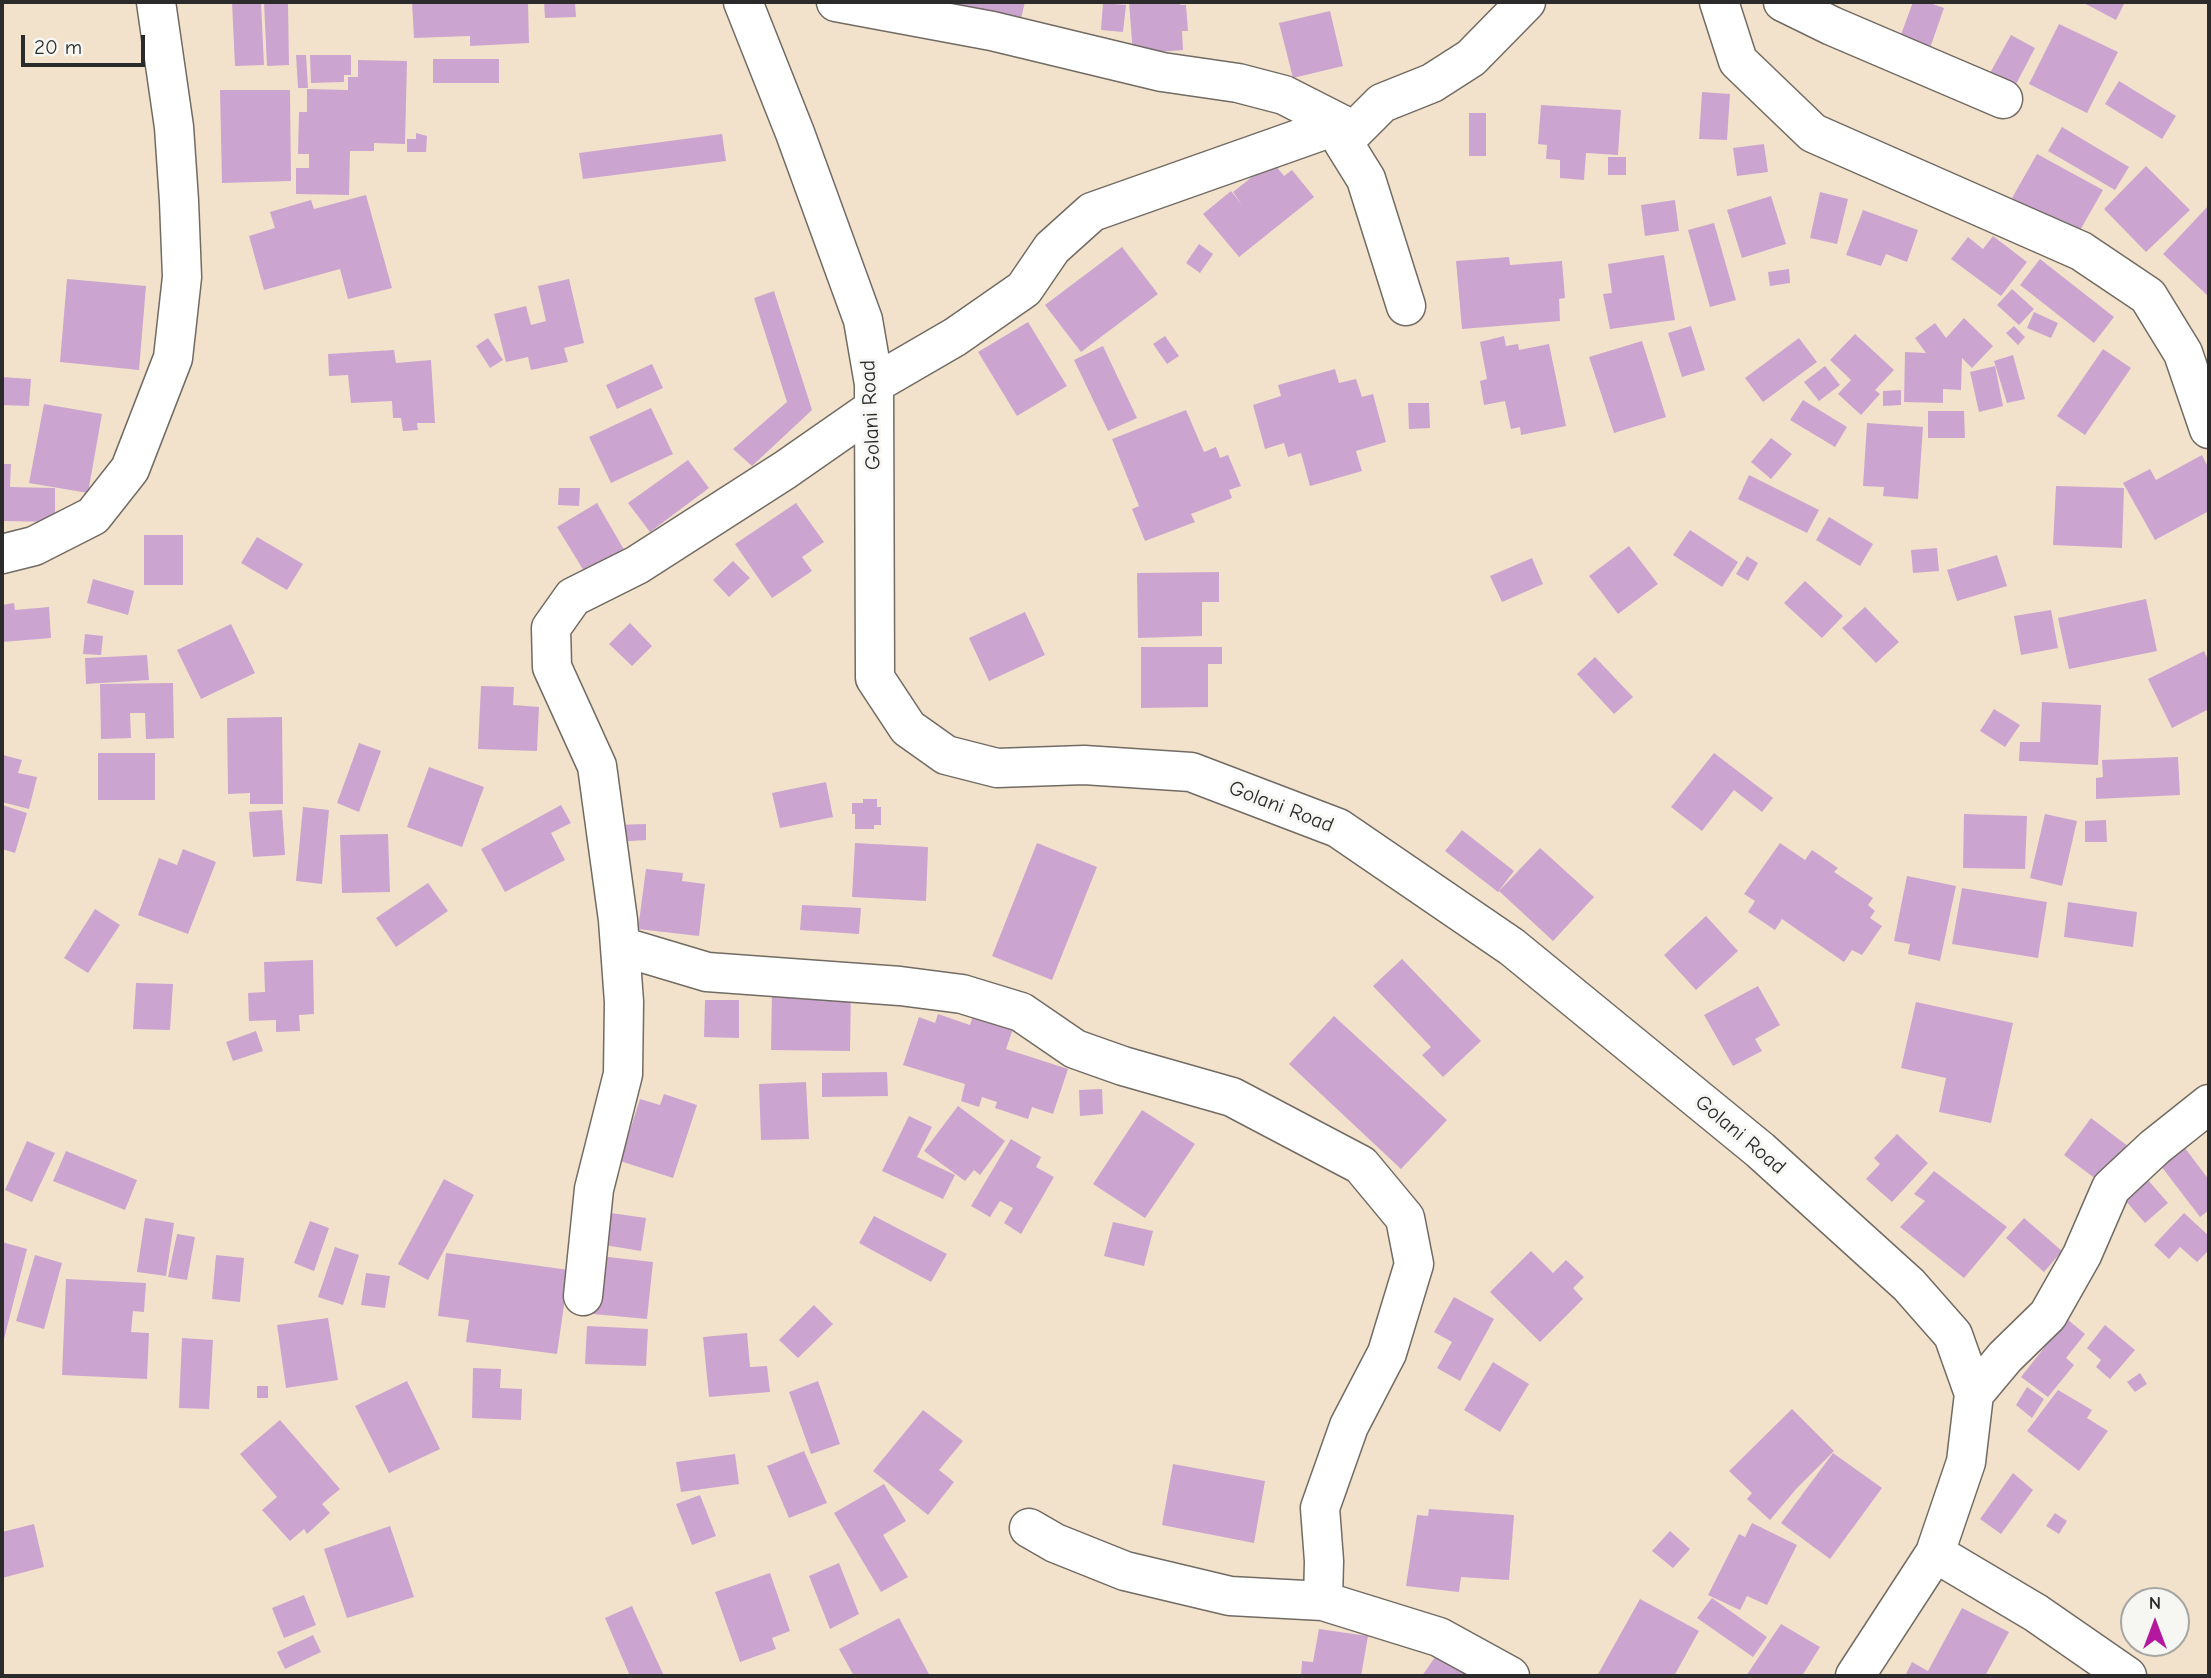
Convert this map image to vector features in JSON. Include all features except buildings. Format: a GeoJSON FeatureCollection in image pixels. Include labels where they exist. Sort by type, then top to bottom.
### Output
{"type":"FeatureCollection","features":[{"type":"Feature","properties":{"kind":"street"},"geometry":{"type":"LineString","coordinates":[[2,554],[34,546],[93,516],[130,469],[173,358],[182,277],[179,201],[174,127],[156,2]]}},
{"type":"Feature","properties":{"kind":"street","name":"Golani Road"},"geometry":{"type":"LineString","coordinates":[[743,2],[795,133],[863,320],[874,396],[875,678],[908,728],[946,755],[997,768],[1084,765],[1191,772],[1338,828],[1512,947],[1760,1150],[1918,1295],[1953,1335],[1974,1395],[1966,1462],[1935,1553],[1855,1676]]}},
{"type":"Feature","properties":{"kind":"street"},"geometry":{"type":"LineString","coordinates":[[836,2],[992,31],[1162,72],[1238,83],[1284,95],[1342,133],[1366,179],[1406,306]]}},
{"type":"Feature","properties":{"kind":"street"},"geometry":{"type":"LineString","coordinates":[[583,1296],[594,1189],[623,1074],[624,1002],[620,946],[597,766],[552,667],[551,628],[573,597],[637,565],[785,470],[874,396],[1024,289],[1052,248],[1092,212],[1342,133],[1382,103],[1432,83],[1471,58],[1526,2]]}},
{"type":"Feature","properties":{"kind":"street"},"geometry":{"type":"LineString","coordinates":[[1719,2],[1738,61],[1813,133],[2081,251],[2148,296],[2183,353],[2209,429]]}},
{"type":"Feature","properties":{"kind":"street"},"geometry":{"type":"LineString","coordinates":[[1783,2],[1832,26],[2003,99]]}},
{"type":"Feature","properties":{"kind":"street"},"geometry":{"type":"LineString","coordinates":[[620,946],[707,972],[900,986],[962,994],[1021,1012],[1075,1049],[1232,1097],[1361,1165],[1405,1219],[1415,1264],[1387,1353],[1349,1426],[1320,1508],[1324,1561],[1323,1601]]}},
{"type":"Feature","properties":{"kind":"street"},"geometry":{"type":"LineString","coordinates":[[1974,1395],[2005,1357],[2048,1315],[2082,1255],[2111,1188],[2155,1147],[2209,1104]]}},
{"type":"Feature","properties":{"kind":"street"},"geometry":{"type":"LineString","coordinates":[[1029,1528],[1055,1543],[1125,1571],[1230,1596],[1323,1601],[1439,1637],[1510,1676]]}},
{"type":"Feature","properties":{"kind":"street"},"geometry":{"type":"LineString","coordinates":[[1935,1553],[2036,1613],[2127,1676]]}}]}
